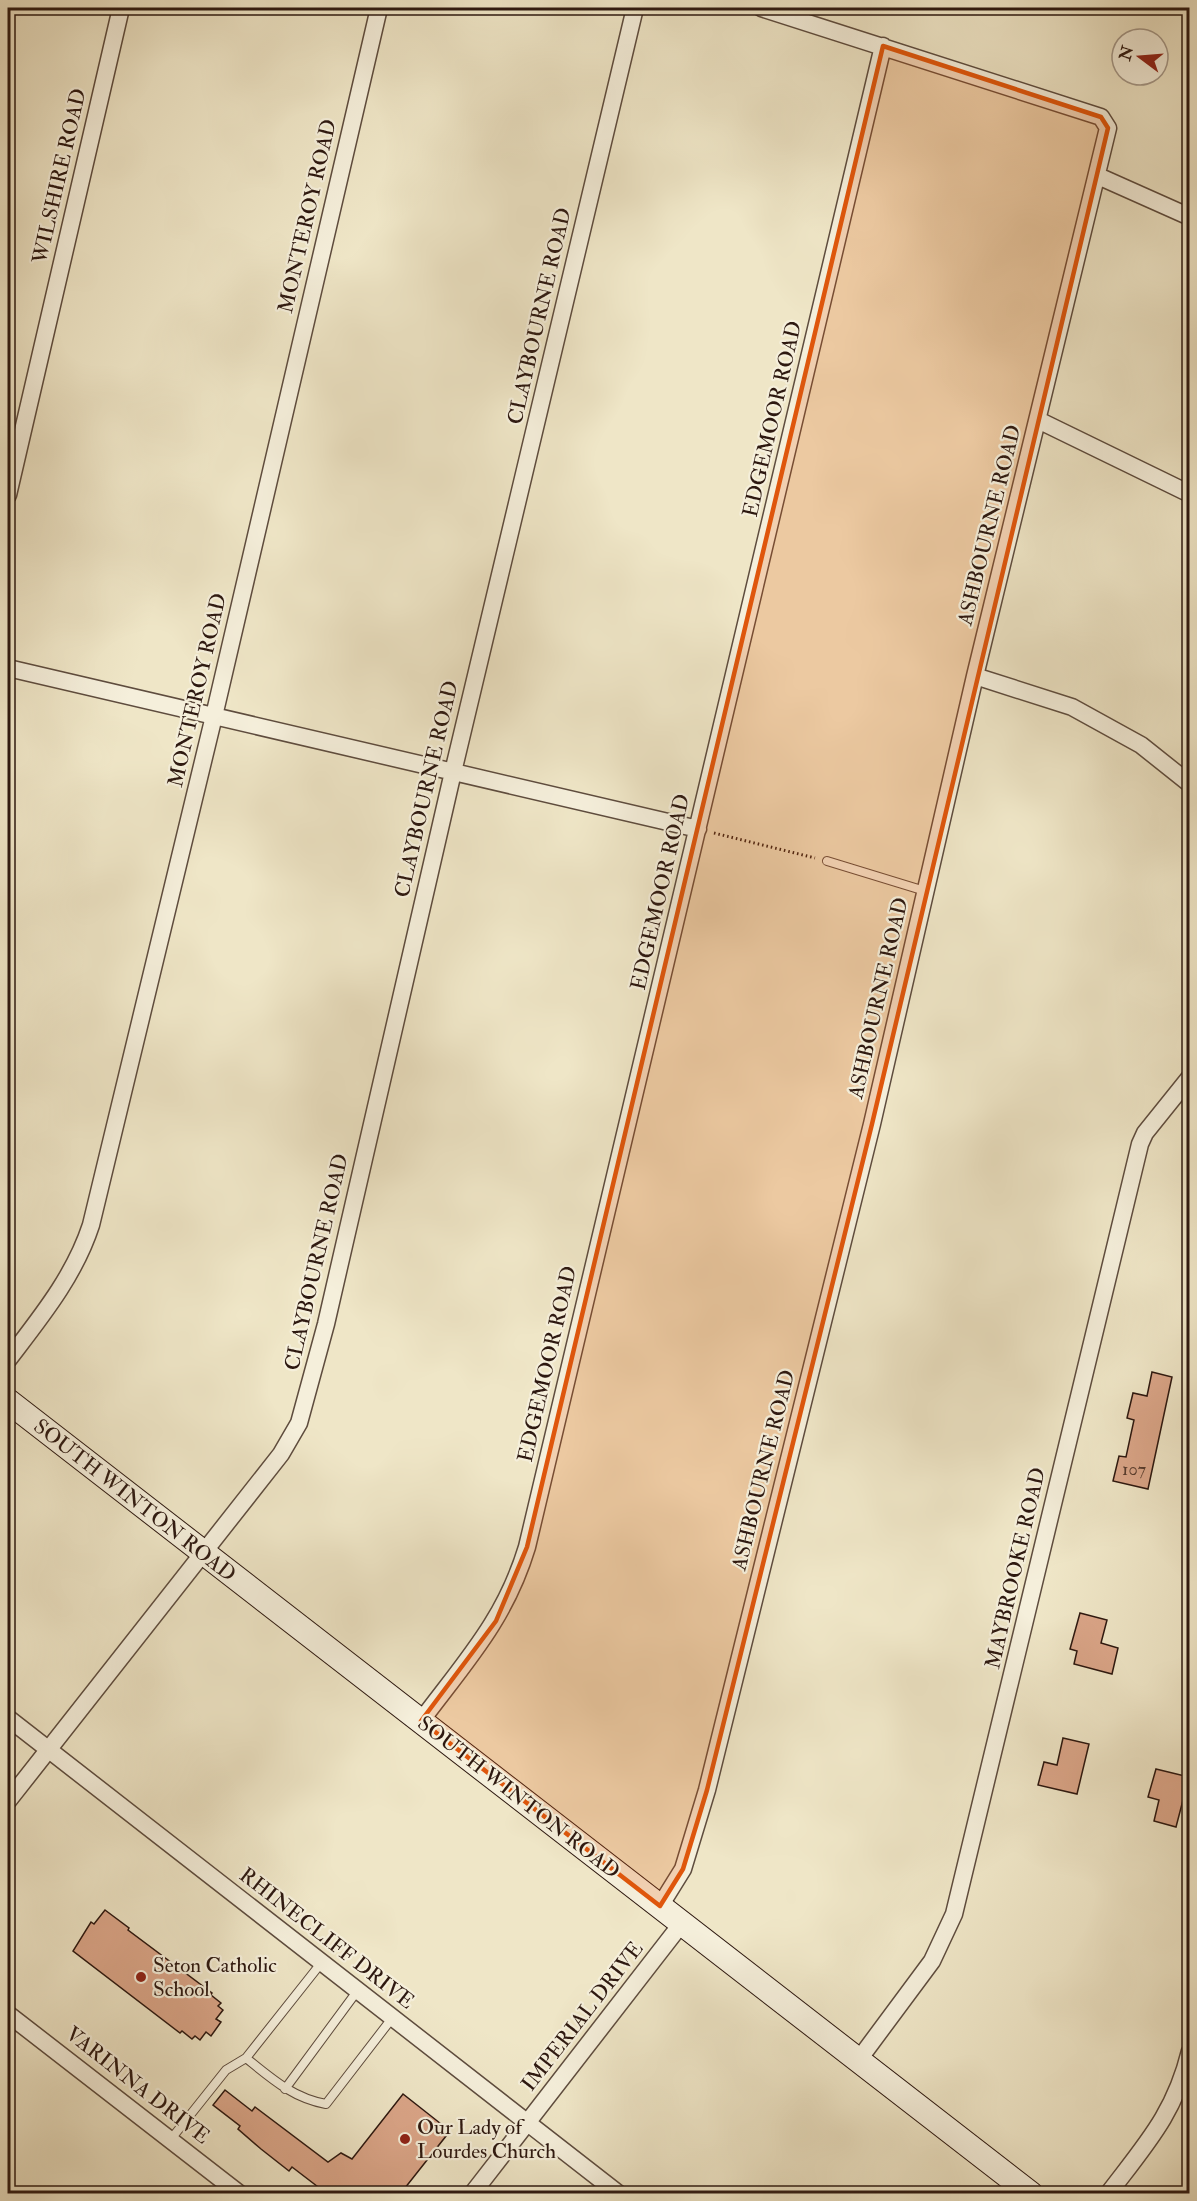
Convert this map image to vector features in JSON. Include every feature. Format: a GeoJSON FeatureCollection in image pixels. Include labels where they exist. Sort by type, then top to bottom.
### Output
{"type":"FeatureCollection","features":[{"type":"Feature","properties":{"kind":"main road","name":"SOUTH WINTON ROAD"},"geometry":{"type":"LineString","coordinates":[[8,1401],[1032,2193]]}},
{"type":"Feature","properties":{"kind":"street","name":"WILSHIRE ROAD"},"geometry":{"type":"LineString","coordinates":[[8,495],[122,8]]}},
{"type":"Feature","properties":{"kind":"street","name":"MONTEROY ROAD"},"geometry":{"type":"LineString","coordinates":[[8,1360],[65,1284],[77,1263],[91,1225],[214,716],[379,8]]}},
{"type":"Feature","properties":{"kind":"street","name":"CLAYBOURNE ROAD"},"geometry":{"type":"LineString","coordinates":[[8,1801],[281,1454],[299,1423],[326,1324],[453,772],[635,8]]}},
{"type":"Feature","properties":{"kind":"street"},"geometry":{"type":"LineString","coordinates":[[761,8],[884,46]]}},
{"type":"Feature","properties":{"kind":"street","name":"ASHBOURNE ROAD"},"geometry":{"type":"LineString","coordinates":[[660,1906],[683,1869],[707,1790],[872,1124],[975,676],[1108,128],[1106,122],[1079,110],[884,46]]}},
{"type":"Feature","properties":{"kind":"street","name":"EDGEMOOR ROAD"},"geometry":{"type":"LineString","coordinates":[[421,1722],[496,1621],[521,1566],[884,46]]}},
{"type":"Feature","properties":{"kind":"street"},"geometry":{"type":"LineString","coordinates":[[1098,176],[1190,217]]}},
{"type":"Feature","properties":{"kind":"street"},"geometry":{"type":"LineString","coordinates":[[1038,420],[1190,494]]}},
{"type":"Feature","properties":{"kind":"street"},"geometry":{"type":"LineString","coordinates":[[8,668],[698,829]]}},
{"type":"Feature","properties":{"kind":"street"},"geometry":{"type":"LineString","coordinates":[[975,676],[1072,707],[1141,746],[1190,784]]}},
{"type":"Feature","properties":{"kind":"street","name":"MAYBROOKE ROAD"},"geometry":{"type":"LineString","coordinates":[[860,2058],[932,1961],[954,1914],[1140,1144],[1145,1133],[1190,1077]]}},
{"type":"Feature","properties":{"kind":"street","name":"RHINECLIFF DRIVE"},"geometry":{"type":"LineString","coordinates":[[8,1718],[619,2193]]}},
{"type":"Feature","properties":{"kind":"street","name":"IMPERIAL DRIVE"},"geometry":{"type":"LineString","coordinates":[[472,2193],[682,1923]]}},
{"type":"Feature","properties":{"kind":"street","name":"VARINNA DRIVE"},"geometry":{"type":"LineString","coordinates":[[8,2014],[240,2193]]}},
{"type":"Feature","properties":{"kind":"street"},"geometry":{"type":"LineString","coordinates":[[1108,2193],[1164,2120],[1177,2094],[1190,2051]]}},
{"type":"Feature","properties":{"kind":"lane"},"geometry":{"type":"LineString","coordinates":[[827,861],[926,891]]}},
{"type":"Feature","properties":{"kind":"lane"},"geometry":{"type":"LineString","coordinates":[[171,2139],[226,2070],[246,2058],[322,1962]]}},
{"type":"Feature","properties":{"kind":"lane"},"geometry":{"type":"LineString","coordinates":[[285,2089],[358,1990]]}},
{"type":"Feature","properties":{"kind":"lane"},"geometry":{"type":"LineString","coordinates":[[246,2058],[285,2089],[308,2101],[326,2104],[393,2017]]}},
{"type":"Feature","properties":{"kind":"path"},"geometry":{"type":"LineString","coordinates":[[698,829],[827,861]]}},
{"type":"Feature","properties":{"kind":"highlighted area"},"geometry":{"type":"Polygon","coordinates":[[[883,46],[1101,117],[1108,128],[1098,176],[872,1124],[707,1790],[683,1869],[660,1906],[421,1721],[496,1621],[527,1547],[883,46]]]}},
{"type":"Feature","properties":{"kind":"building"},"geometry":{"type":"Polygon","coordinates":[[[1152,1372],[1172,1377],[1148,1489],[1113,1481],[1119,1456],[1126,1457],[1134,1420],[1127,1418],[1133,1393],[1147,1396],[1152,1372]]]}},
{"type":"Feature","properties":{"kind":"building"},"geometry":{"type":"Polygon","coordinates":[[[1080,1613],[1107,1620],[1101,1643],[1118,1648],[1112,1674],[1074,1664],[1077,1651],[1070,1649],[1080,1613]]]}},
{"type":"Feature","properties":{"kind":"building"},"geometry":{"type":"Polygon","coordinates":[[[1063,1738],[1089,1744],[1077,1794],[1038,1785],[1044,1762],[1057,1765],[1063,1738]]]}},
{"type":"Feature","properties":{"kind":"building"},"geometry":{"type":"Polygon","coordinates":[[[1156,1769],[1189,1777],[1176,1827],[1154,1821],[1159,1800],[1148,1797],[1156,1769]]]}},
{"type":"Feature","properties":{"kind":"building","name":"Seton Catholic School"},"geometry":{"type":"Polygon","coordinates":[[[105,1910],[212,1993],[211,1995],[221,2003],[218,2006],[223,2010],[216,2019],[221,2022],[211,2036],[206,2032],[200,2040],[195,2036],[192,2039],[182,2031],[180,2033],[73,1951],[91,1922],[94,1924],[105,1910]]]}},
{"type":"Feature","properties":{"kind":"building","name":"Our Lady of Lourdes Church"},"geometry":{"type":"Polygon","coordinates":[[[225,2090],[252,2111],[255,2107],[328,2162],[341,2153],[352,2159],[403,2094],[450,2131],[401,2193],[326,2193],[292,2167],[289,2171],[238,2129],[240,2126],[213,2105],[225,2090]]]}},
{"type":"Feature","properties":{"kind":"place","name":"Seton Catholic School"},"geometry":{"type":"Point","coordinates":[141,1977]}},
{"type":"Feature","properties":{"kind":"place","name":"Our Lady of Lourdes Church"},"geometry":{"type":"Point","coordinates":[405,2139]}}]}
